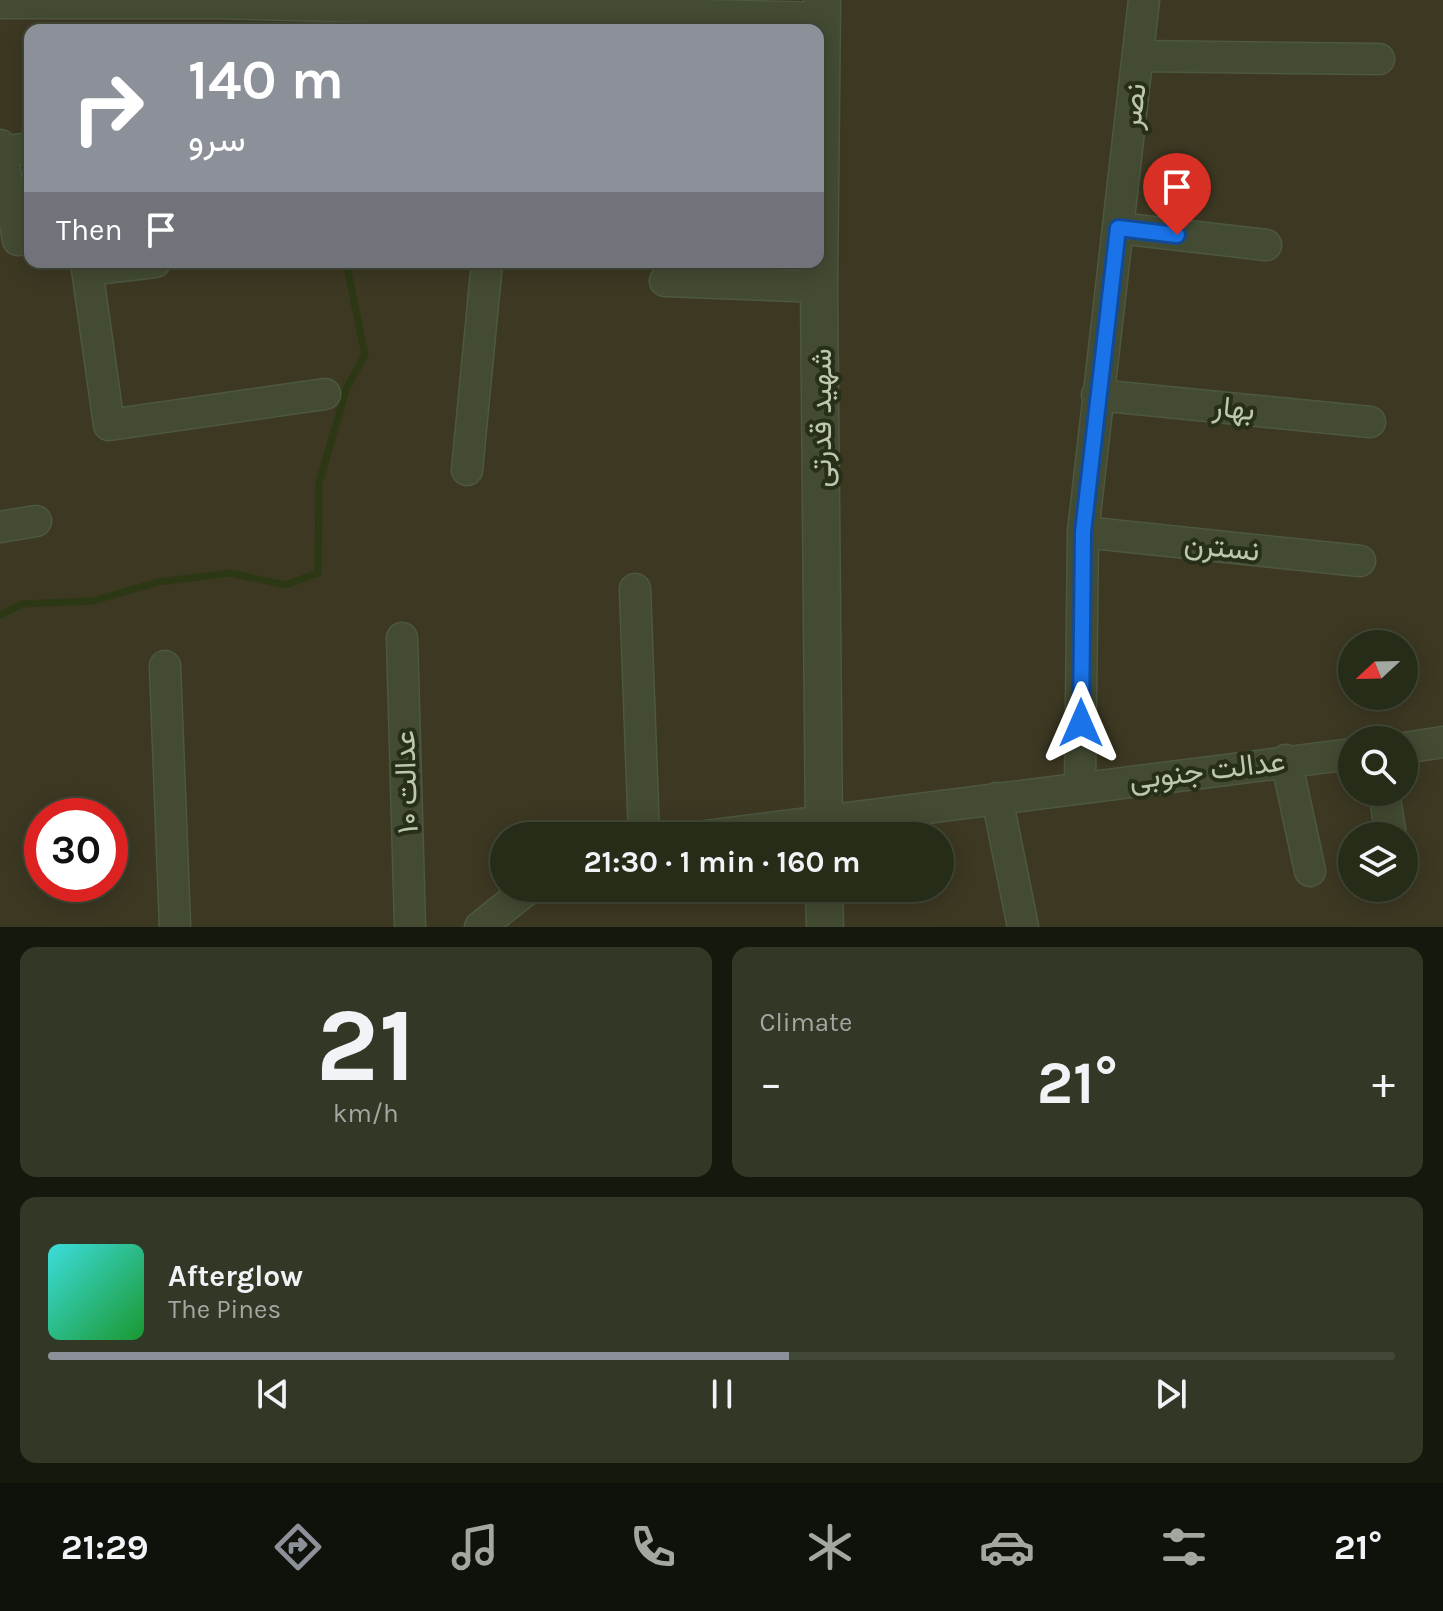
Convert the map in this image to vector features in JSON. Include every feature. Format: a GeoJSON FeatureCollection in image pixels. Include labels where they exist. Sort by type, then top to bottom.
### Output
{"type":"FeatureCollection","features":[{"type":"Feature","properties":{"kind":"street","name":"نصر"},"geometry":{"type":"LineString","coordinates":[[1080,786],[1083,532],[1144,0]]}},
{"type":"Feature","properties":{"kind":"street"},"geometry":{"type":"LineString","coordinates":[[0,3],[213,2],[510,22],[822,9]]}},
{"type":"Feature","properties":{"kind":"street"},"geometry":{"type":"LineString","coordinates":[[1139,56],[1379,59]]}},
{"type":"Feature","properties":{"kind":"street"},"geometry":{"type":"LineString","coordinates":[[0,145],[16,240]]}},
{"type":"Feature","properties":{"kind":"street"},"geometry":{"type":"LineString","coordinates":[[0,152],[24,149]]}},
{"type":"Feature","properties":{"kind":"street"},"geometry":{"type":"LineString","coordinates":[[1118,228],[1266,245]]}},
{"type":"Feature","properties":{"kind":"street"},"geometry":{"type":"LineString","coordinates":[[87,268],[109,425],[325,394]]}},
{"type":"Feature","properties":{"kind":"street"},"geometry":{"type":"LineString","coordinates":[[467,470],[486,268]]}},
{"type":"Feature","properties":{"kind":"street","name":"شهید قدرتی"},"geometry":{"type":"LineString","coordinates":[[819,268],[824,822]]}},
{"type":"Feature","properties":{"kind":"street"},"geometry":{"type":"LineString","coordinates":[[665,281],[819,287]]}},
{"type":"Feature","properties":{"kind":"street","name":"بهار"},"geometry":{"type":"LineString","coordinates":[[1097,395],[1370,422]]}},
{"type":"Feature","properties":{"kind":"street"},"geometry":{"type":"LineString","coordinates":[[0,527],[36,521]]}},
{"type":"Feature","properties":{"kind":"street","name":"نسترن"},"geometry":{"type":"LineString","coordinates":[[1083,532],[1360,561]]}},
{"type":"Feature","properties":{"kind":"street"},"geometry":{"type":"LineString","coordinates":[[635,589],[643,822]]}},
{"type":"Feature","properties":{"kind":"street","name":"عدالت ۱۰"},"geometry":{"type":"LineString","coordinates":[[402,638],[410,927]]}},
{"type":"Feature","properties":{"kind":"street"},"geometry":{"type":"LineString","coordinates":[[165,666],[175,927]]}},
{"type":"Feature","properties":{"kind":"street"},"geometry":{"type":"LineString","coordinates":[[1418,746],[1443,742]]}},
{"type":"Feature","properties":{"kind":"street","name":"عدالت جنوبی"},"geometry":{"type":"LineString","coordinates":[[859,822],[1080,786],[1338,755]]}},
{"type":"Feature","properties":{"kind":"street"},"geometry":{"type":"LineString","coordinates":[[1286,760],[1310,871]]}},
{"type":"Feature","properties":{"kind":"street"},"geometry":{"type":"LineString","coordinates":[[997,798],[1023,927]]}},
{"type":"Feature","properties":{"kind":"street"},"geometry":{"type":"LineString","coordinates":[[480,927],[511,902]]}},
{"type":"Feature","properties":{"kind":"street"},"geometry":{"type":"LineString","coordinates":[[824,902],[825,927]]}},
{"type":"Feature","properties":{"kind":"shaded area"},"geometry":{"type":"Polygon","coordinates":[[[0,0],[1443,0],[1443,927],[0,927],[0,0]]]}},
{"type":"Feature","properties":{"kind":"waterway"},"geometry":{"type":"LineString","coordinates":[[400,24],[402,14]]}},
{"type":"Feature","properties":{"kind":"waterway"},"geometry":{"type":"LineString","coordinates":[[0,615],[22,604],[93,601],[158,582],[230,573],[285,585],[318,573],[319,483],[347,387],[365,355],[347,268]]}},
{"type":"Feature","properties":{"kind":"route"},"geometry":{"type":"LineString","coordinates":[[1081,723],[1083,532],[1118,228],[1177,235]]}}]}
